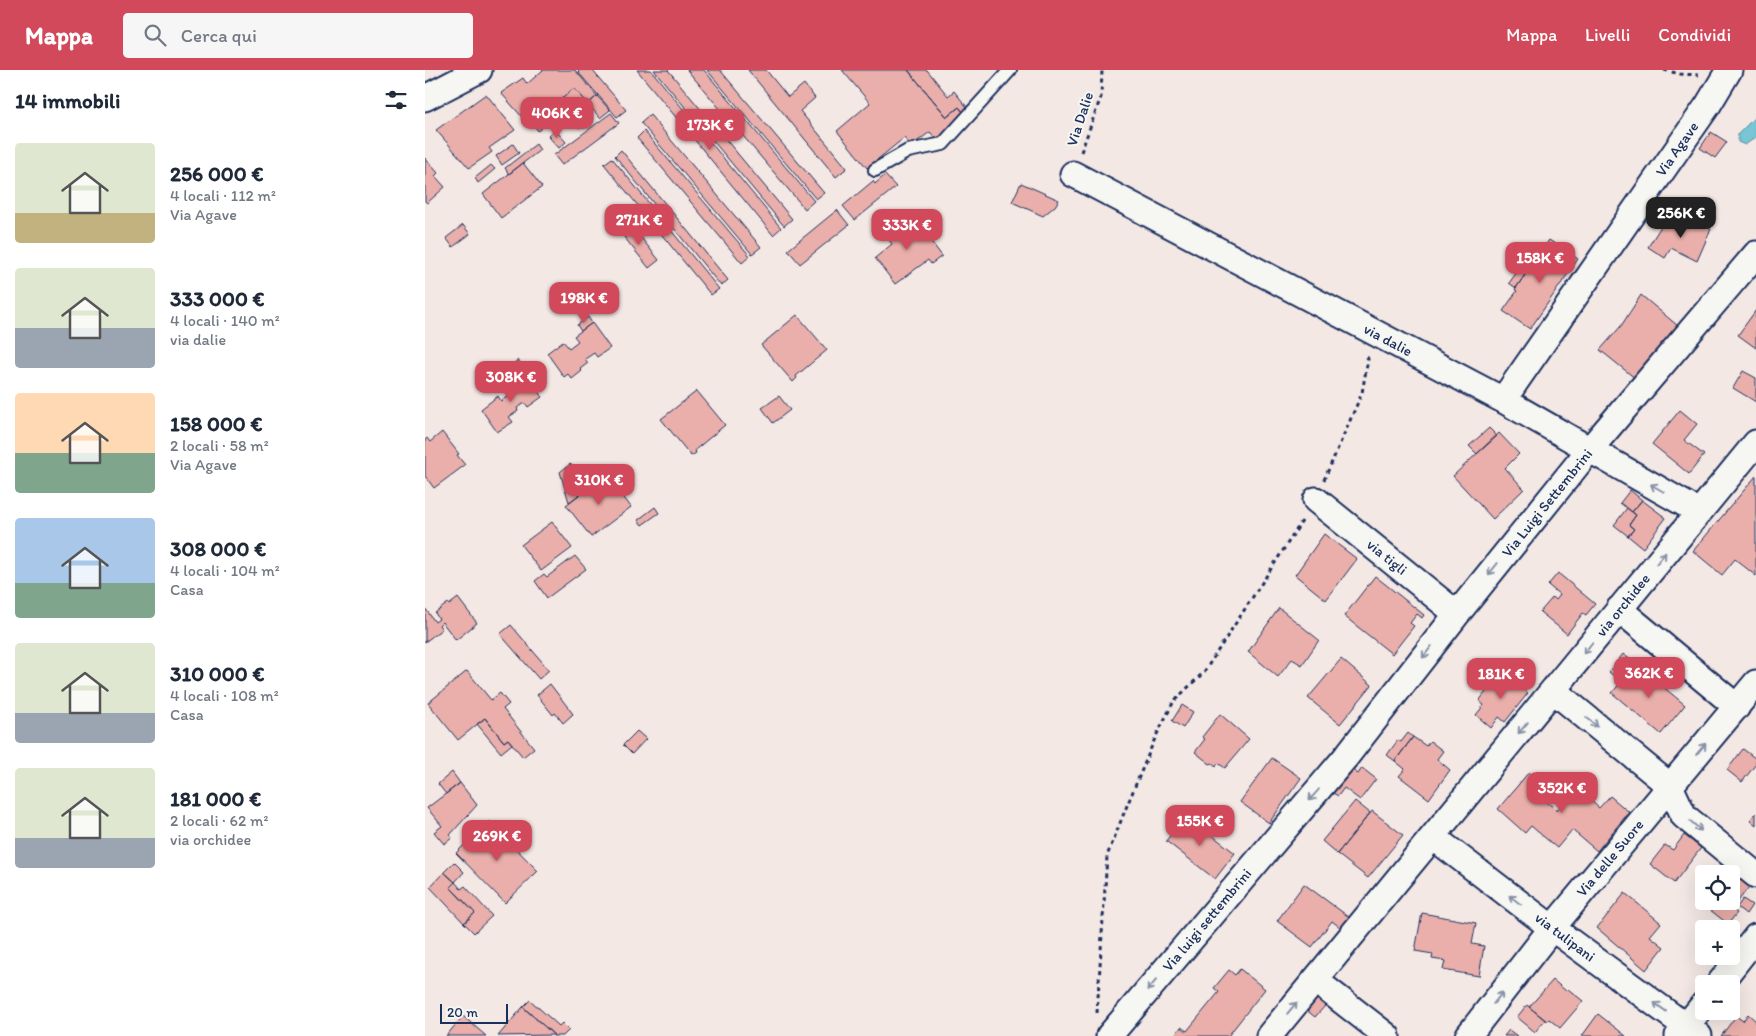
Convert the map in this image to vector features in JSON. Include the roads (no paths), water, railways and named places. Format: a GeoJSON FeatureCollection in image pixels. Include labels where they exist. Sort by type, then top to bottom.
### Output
{"type":"FeatureCollection","features":[{"type":"Feature","properties":{"kind":"street"},"geometry":{"type":"LineString","coordinates":[[428,93],[479,70]]}},
{"type":"Feature","properties":{"kind":"street","name":"Via Agave"},"geometry":{"type":"LineString","coordinates":[[1503,400],[1708,105],[1727,73]]}},
{"type":"Feature","properties":{"kind":"street","name":"via dalie"},"geometry":{"type":"LineString","coordinates":[[1073,174],[1503,400],[1699,512]]}},
{"type":"Feature","properties":{"kind":"street","name":"Via Luigi Settembrini"},"geometry":{"type":"LineString","coordinates":[[1345,758],[1457,614],[1590,449],[1756,254]]}},
{"type":"Feature","properties":{"kind":"street","name":"via orchidee"},"geometry":{"type":"LineString","coordinates":[[1315,980],[1756,443]]}},
{"type":"Feature","properties":{"kind":"street","name":"via tigli"},"geometry":{"type":"LineString","coordinates":[[1316,500],[1457,614]]}},
{"type":"Feature","properties":{"kind":"street"},"geometry":{"type":"LineString","coordinates":[[1619,610],[1737,706]]}},
{"type":"Feature","properties":{"kind":"street","name":"Via delle Suore"},"geometry":{"type":"LineString","coordinates":[[1468,1036],[1552,928],[1756,683]]}},
{"type":"Feature","properties":{"kind":"street"},"geometry":{"type":"LineString","coordinates":[[1554,690],[1669,786],[1684,816],[1756,875]]}},
{"type":"Feature","properties":{"kind":"street","name":"Via luigi settembrini"},"geometry":{"type":"LineString","coordinates":[[1103,1026],[1345,758]]}},
{"type":"Feature","properties":{"kind":"street","name":"via tulipani"},"geometry":{"type":"LineString","coordinates":[[1433,837],[1688,1033]]}},
{"type":"Feature","properties":{"kind":"street"},"geometry":{"type":"LineString","coordinates":[[1726,975],[1756,937]]}},
{"type":"Feature","properties":{"kind":"street"},"geometry":{"type":"LineString","coordinates":[[1269,1036],[1315,980],[1387,1036]]}},
{"type":"Feature","properties":{"kind":"street"},"geometry":{"type":"LineString","coordinates":[[1688,1033],[1695,1020]]}},
{"type":"Feature","properties":{"kind":"lane"},"geometry":{"type":"LineString","coordinates":[[875,170],[908,151],[943,144],[1010,70]]}},
{"type":"Feature","properties":{"kind":"water"},"geometry":{"type":"Polygon","coordinates":[[[1756,118],[1756,137],[1745,145],[1738,142],[1738,134],[1756,118]]]}}]}
